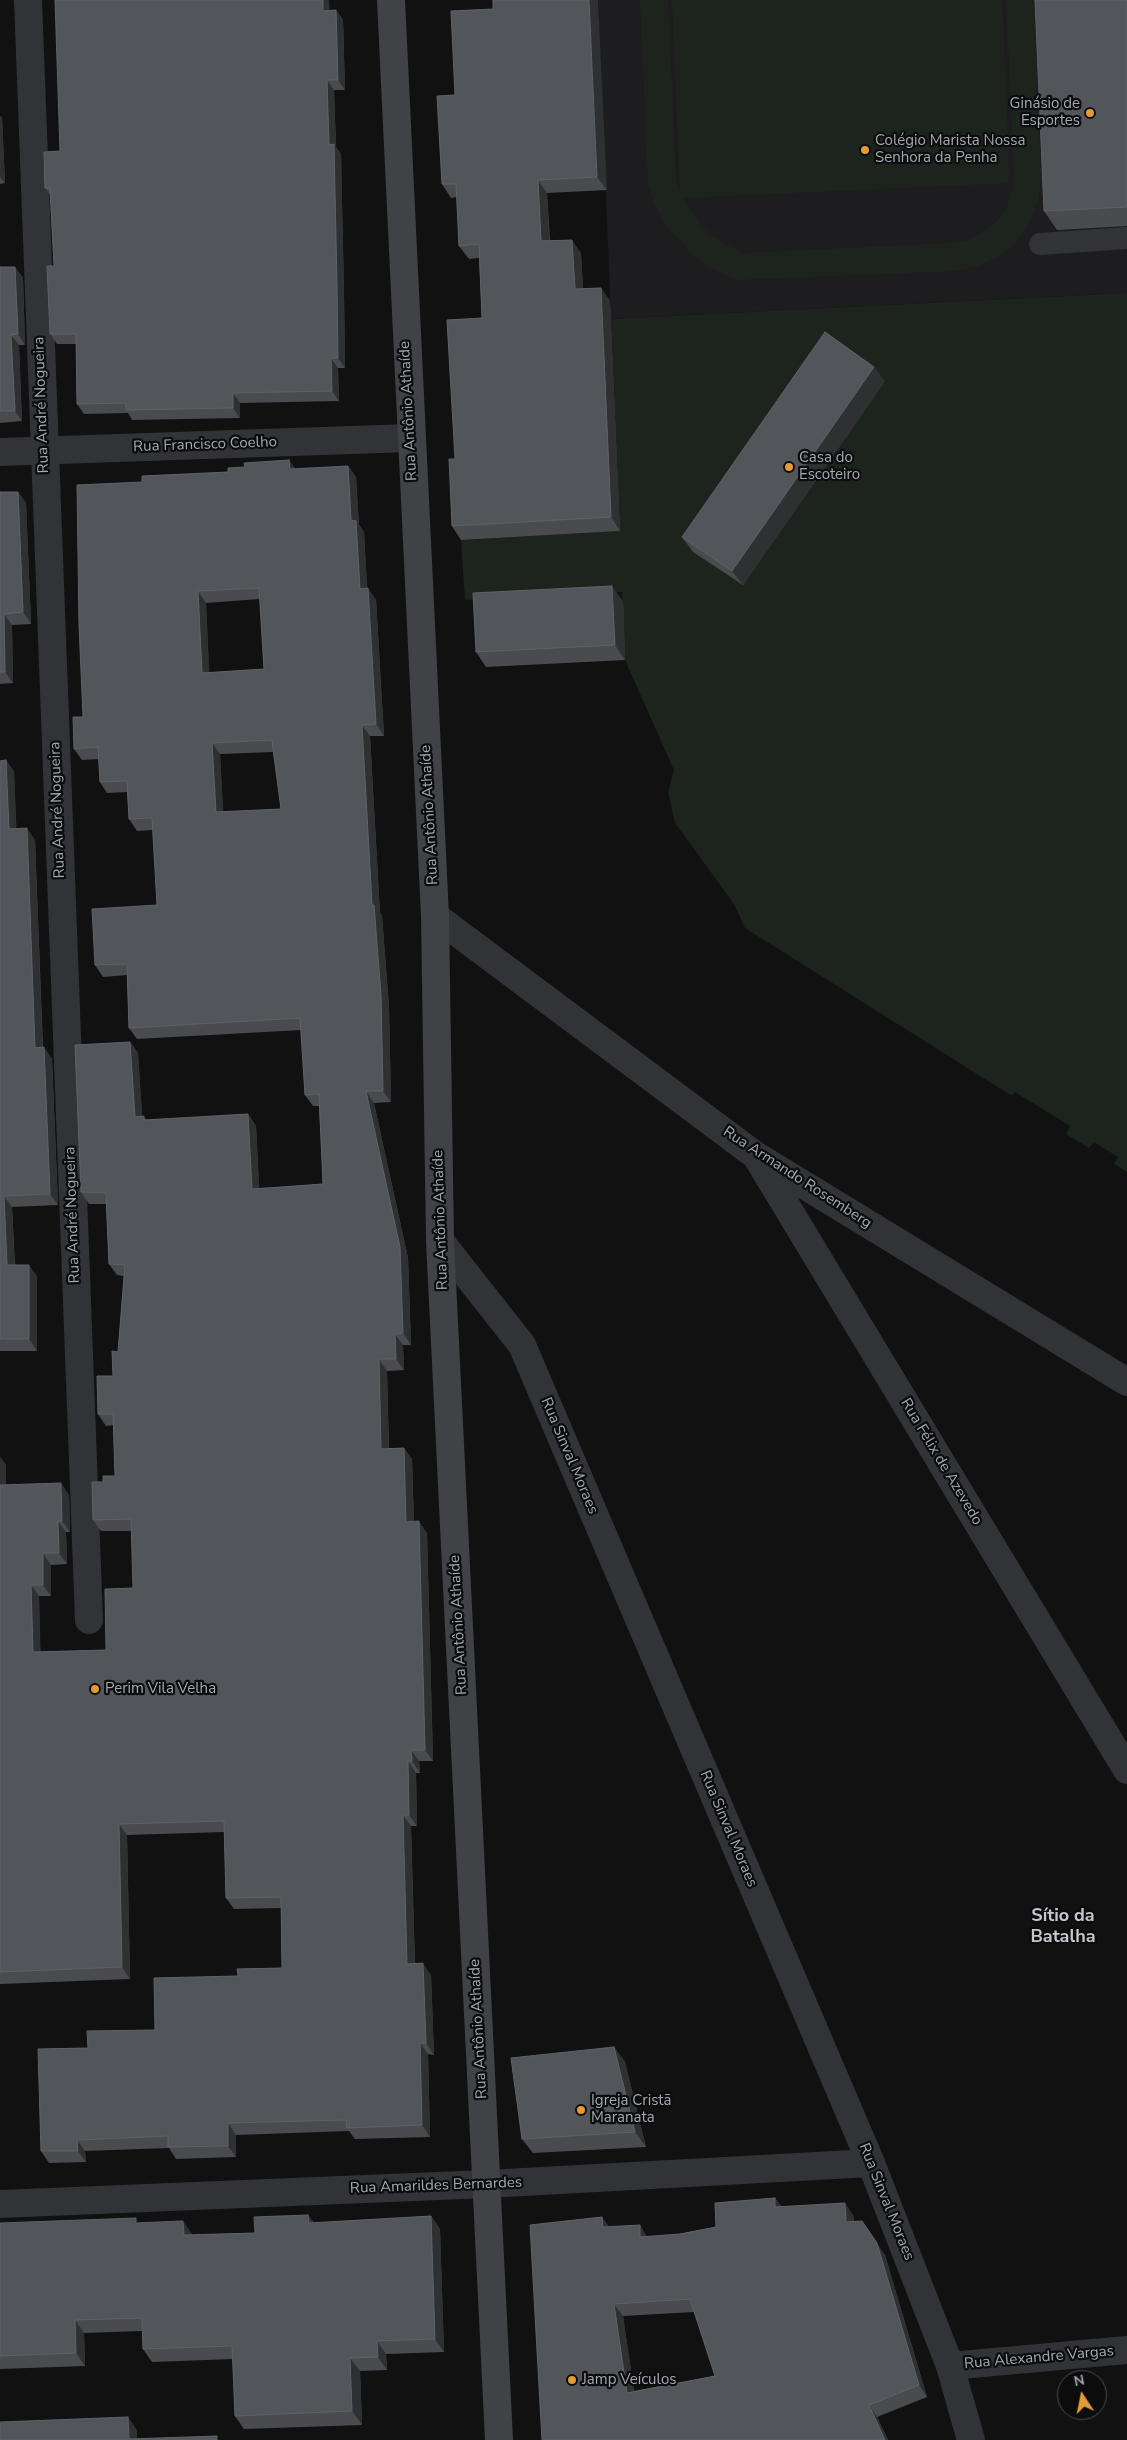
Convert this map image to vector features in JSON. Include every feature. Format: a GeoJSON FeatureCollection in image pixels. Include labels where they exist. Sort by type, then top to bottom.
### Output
{"type":"FeatureCollection","features":[{"type":"Feature","properties":{"kind":"main road","name":"Rua Antônio Athaíde"},"geometry":{"type":"LineString","coordinates":[[391,0],[410,438],[435,916],[440,1241],[499,2440]]}},
{"type":"Feature","properties":{"kind":"street","name":"Rua André Nogueira"},"geometry":{"type":"LineString","coordinates":[[28,0],[89,1620]]}},
{"type":"Feature","properties":{"kind":"street","name":"Rua Francisco Coelho"},"geometry":{"type":"LineString","coordinates":[[0,452],[410,438]]}},
{"type":"Feature","properties":{"kind":"street","name":"Rua Armando Rosemberg"},"geometry":{"type":"LineString","coordinates":[[435,916],[755,1155],[1127,1382]]}},
{"type":"Feature","properties":{"kind":"street","name":"Rua Félix de Azevedo"},"geometry":{"type":"LineString","coordinates":[[755,1155],[1127,1770]]}},
{"type":"Feature","properties":{"kind":"street","name":"Rua Sinval Moraes"},"geometry":{"type":"LineString","coordinates":[[440,1241],[522,1345],[871,2163],[950,2366],[971,2440]]}},
{"type":"Feature","properties":{"kind":"street","name":"Rua Amarildes Bernardes"},"geometry":{"type":"LineString","coordinates":[[0,2204],[487,2184],[871,2163]]}},
{"type":"Feature","properties":{"kind":"street","name":"Rua Alexandre Vargas"},"geometry":{"type":"LineString","coordinates":[[950,2366],[1127,2350]]}},
{"type":"Feature","properties":{"kind":"lane"},"geometry":{"type":"LineString","coordinates":[[1040,244],[1127,238]]}},
{"type":"Feature","properties":{"kind":"shaded area","name":"Colégio Marista Nossa Senhora da Penha"},"geometry":{"type":"Polygon","coordinates":[[[598,0],[1127,0],[1127,293],[611,319],[598,0]]]}},
{"type":"Feature","properties":{"kind":"shaded area"},"geometry":{"type":"Polygon","coordinates":[[[640,0],[668,0],[676,179],[680,192],[672,0],[1002,0],[1010,183],[683,198],[700,224],[713,237],[743,253],[951,243],[969,240],[984,232],[997,221],[1007,207],[1012,191],[1014,174],[1006,0],[1034,0],[1041,174],[1039,197],[1031,220],[1018,240],[999,256],[978,266],[955,271],[737,280],[715,270],[696,258],[666,225],[655,205],[648,183],[640,0]]]}},
{"type":"Feature","properties":{"kind":"shaded area"},"geometry":{"type":"Polygon","coordinates":[[[1127,293],[1127,1172],[1114,1164],[1118,1157],[1094,1142],[1089,1148],[1066,1134],[1070,1126],[1015,1092],[1012,1096],[745,928],[734,904],[675,823],[668,792],[674,770],[625,660],[622,592],[465,600],[461,540],[620,531],[611,319],[1127,293]]]}},
{"type":"Feature","properties":{"kind":"building"},"geometry":{"type":"Polygon","coordinates":[[[55,0],[323,0],[323,11],[336,10],[338,80],[327,80],[329,145],[334,144],[337,286],[338,358],[331,358],[332,391],[233,393],[233,408],[126,410],[126,403],[77,404],[76,334],[50,334],[47,266],[54,266],[50,188],[45,188],[44,152],[60,151],[55,0]]]}},
{"type":"Feature","properties":{"kind":"building"},"geometry":{"type":"Polygon","coordinates":[[[493,0],[589,0],[597,177],[538,180],[541,241],[572,240],[575,289],[601,288],[611,517],[452,526],[449,459],[455,459],[447,320],[482,318],[479,244],[459,246],[456,184],[442,184],[437,96],[455,95],[451,11],[493,9],[493,0]]]}},
{"type":"Feature","properties":{"kind":"building","name":"Ginásio de Esportes"},"geometry":{"type":"Polygon","coordinates":[[[1035,0],[1127,0],[1127,207],[1044,211],[1035,0]]]}},
{"type":"Feature","properties":{"kind":"building"},"geometry":{"type":"Polygon","coordinates":[[[0,267],[15,267],[18,334],[11,335],[15,411],[0,411],[0,267]]]}},
{"type":"Feature","properties":{"kind":"building","name":"Casa do Escoteiro"},"geometry":{"type":"Polygon","coordinates":[[[825,332],[874,367],[732,571],[682,537],[825,332]]]}},
{"type":"Feature","properties":{"kind":"building"},"geometry":{"type":"Polygon","coordinates":[[[289,460],[290,469],[348,466],[351,520],[356,521],[360,589],[368,588],[376,724],[362,725],[372,905],[374,905],[381,995],[383,1091],[366,1091],[400,1247],[403,1333],[395,1334],[396,1359],[379,1359],[381,1449],[404,1448],[406,1522],[419,1521],[425,1750],[411,1750],[412,1761],[408,1761],[409,1815],[403,1815],[407,1964],[423,1963],[426,2043],[420,2043],[422,2125],[347,2128],[346,2120],[228,2123],[228,2146],[168,2147],[168,2136],[77,2140],[78,2151],[41,2151],[38,2049],[88,2048],[87,2031],[155,2030],[154,1978],[238,1976],[237,1969],[282,1968],[281,1897],[226,1898],[224,1821],[119,1824],[122,1967],[0,1972],[0,1485],[61,1483],[62,1521],[58,1521],[59,1553],[43,1553],[43,1585],[31,1585],[33,1652],[106,1650],[105,1589],[133,1588],[131,1519],[93,1520],[92,1482],[103,1482],[103,1476],[115,1476],[113,1414],[98,1414],[97,1376],[113,1376],[112,1351],[118,1352],[125,1265],[109,1264],[106,1193],[81,1192],[75,1045],[130,1042],[135,1117],[144,1116],[144,1120],[248,1114],[252,1189],[323,1184],[319,1094],[305,1095],[300,1018],[129,1028],[127,964],[95,965],[92,909],[157,905],[152,818],[129,819],[127,781],[100,782],[98,747],[74,749],[73,717],[83,717],[79,625],[77,485],[142,482],[142,476],[228,472],[228,468],[245,467],[244,463],[289,460]],[[259,588],[198,591],[202,673],[264,669],[259,588]],[[272,740],[212,743],[216,812],[281,809],[272,740]]]}},
{"type":"Feature","properties":{"kind":"building"},"geometry":{"type":"Polygon","coordinates":[[[0,492],[18,492],[23,612],[4,614],[5,672],[0,672],[0,492]]]}},
{"type":"Feature","properties":{"kind":"building"},"geometry":{"type":"Polygon","coordinates":[[[612,586],[615,645],[476,652],[473,593],[612,586]]]}},
{"type":"Feature","properties":{"kind":"building"},"geometry":{"type":"Polygon","coordinates":[[[6,760],[9,829],[27,828],[35,1048],[44,1047],[50,1194],[4,1196],[7,1265],[29,1265],[29,1339],[0,1339],[0,761],[6,760]]]}},
{"type":"Feature","properties":{"kind":"building","name":"Igreja Cristã Maranata"},"geometry":{"type":"Polygon","coordinates":[[[614,2047],[635,2132],[522,2139],[511,2058],[614,2047]]]}},
{"type":"Feature","properties":{"kind":"building"},"geometry":{"type":"Polygon","coordinates":[[[775,2198],[775,2207],[845,2203],[846,2222],[862,2221],[877,2243],[919,2385],[869,2405],[885,2440],[542,2440],[530,2225],[602,2217],[603,2227],[640,2225],[640,2237],[680,2234],[716,2227],[715,2203],[775,2198]],[[690,2299],[614,2304],[627,2393],[715,2376],[690,2299]]]}},
{"type":"Feature","properties":{"kind":"building"},"geometry":{"type":"Polygon","coordinates":[[[308,2215],[309,2223],[431,2216],[435,2339],[377,2341],[378,2357],[350,2358],[352,2411],[235,2416],[232,2346],[143,2349],[142,2318],[75,2320],[76,2353],[0,2356],[0,2223],[136,2218],[136,2223],[183,2221],[184,2235],[255,2233],[254,2217],[308,2215]]]}},
{"type":"Feature","properties":{"kind":"building"},"geometry":{"type":"Polygon","coordinates":[[[128,2417],[129,2439],[217,2436],[217,2440],[0,2440],[0,2422],[128,2417]]]}},
{"type":"Feature","properties":{"kind":"place","name":"Ginásio de Esportes"},"geometry":{"type":"Point","coordinates":[1090,113]}},
{"type":"Feature","properties":{"kind":"place","name":"Colégio Marista Nossa Senhora da Penha"},"geometry":{"type":"Point","coordinates":[865,150]}},
{"type":"Feature","properties":{"kind":"place","name":"Casa do Escoteiro"},"geometry":{"type":"Point","coordinates":[789,467]}},
{"type":"Feature","properties":{"kind":"place","name":"Perim Vila Velha"},"geometry":{"type":"Point","coordinates":[95,1689]}},
{"type":"Feature","properties":{"kind":"place","name":"Igreja Cristã Maranata"},"geometry":{"type":"Point","coordinates":[581,2110]}},
{"type":"Feature","properties":{"kind":"place","name":"Jamp Veículos"},"geometry":{"type":"Point","coordinates":[572,2380]}},
{"type":"Feature","properties":{"kind":"district","name":"Sítio da Batalha"},"geometry":{"type":"Point","coordinates":[1063,1927]}}]}
